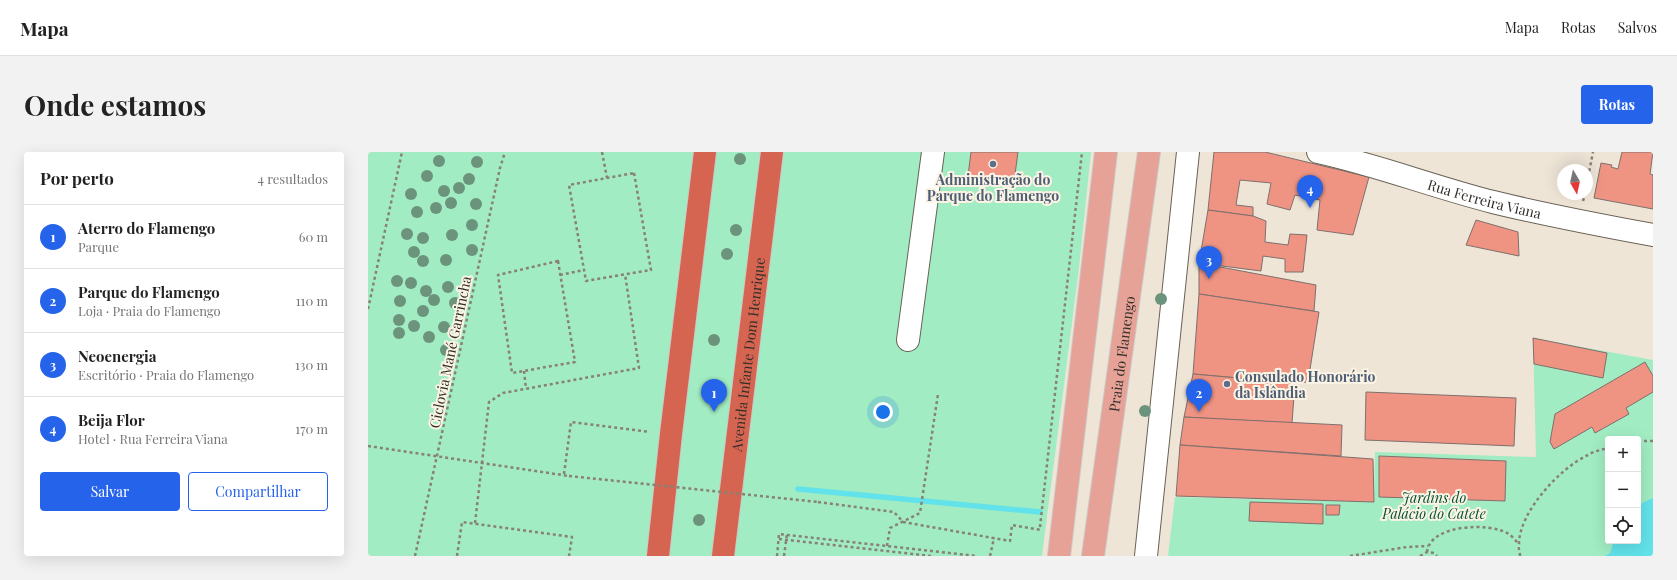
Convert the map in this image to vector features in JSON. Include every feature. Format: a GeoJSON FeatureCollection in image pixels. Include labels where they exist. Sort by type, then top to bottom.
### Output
{"type":"FeatureCollection","features":[{"type":"Feature","properties":{"kind":"highway"},"geometry":{"type":"LineString","coordinates":[[658,556],[705,152]]}},
{"type":"Feature","properties":{"kind":"highway","name":"Avenida Infante Dom Henrique"},"geometry":{"type":"LineString","coordinates":[[723,556],[772,152]]}},
{"type":"Feature","properties":{"kind":"main road"},"geometry":{"type":"LineString","coordinates":[[1059,556],[1106,152]]}},
{"type":"Feature","properties":{"kind":"main road","name":"Praia do Flamengo"},"geometry":{"type":"LineString","coordinates":[[1093,556],[1149,152]]}},
{"type":"Feature","properties":{"kind":"street"},"geometry":{"type":"LineString","coordinates":[[908,340],[933,152]]}},
{"type":"Feature","properties":{"kind":"street"},"geometry":{"type":"LineString","coordinates":[[1146,556],[1188,152]]}},
{"type":"Feature","properties":{"kind":"street","name":"Rua Ferreira Viana"},"geometry":{"type":"LineString","coordinates":[[1318,152],[1349,159],[1492,202],[1579,222],[1653,235]]}},
{"type":"Feature","properties":{"kind":"path"},"geometry":{"type":"LineString","coordinates":[[368,309],[402,152]]}},
{"type":"Feature","properties":{"kind":"path","name":"Ciclovia Mané Garrincha"},"geometry":{"type":"LineString","coordinates":[[415,556],[500,168],[505,152]]}},
{"type":"Feature","properties":{"kind":"path"},"geometry":{"type":"LineString","coordinates":[[602,152],[607,178]]}},
{"type":"Feature","properties":{"kind":"path"},"geometry":{"type":"LineString","coordinates":[[1040,530],[1065,293],[1082,152]]}},
{"type":"Feature","properties":{"kind":"path"},"geometry":{"type":"LineString","coordinates":[[1591,164],[1593,152]]}},
{"type":"Feature","properties":{"kind":"path"},"geometry":{"type":"LineString","coordinates":[[634,173],[651,270],[586,281],[569,185],[607,178],[634,173]]}},
{"type":"Feature","properties":{"kind":"path"},"geometry":{"type":"LineString","coordinates":[[558,262],[575,362],[524,371],[512,372],[498,275],[558,262]]}},
{"type":"Feature","properties":{"kind":"path"},"geometry":{"type":"LineString","coordinates":[[560,275],[584,270]]}},
{"type":"Feature","properties":{"kind":"path"},"geometry":{"type":"LineString","coordinates":[[475,523],[489,402],[503,393],[639,368],[625,274]]}},
{"type":"Feature","properties":{"kind":"path"},"geometry":{"type":"LineString","coordinates":[[524,371],[526,389]]}},
{"type":"Feature","properties":{"kind":"path"},"geometry":{"type":"LineString","coordinates":[[887,546],[890,528],[920,513],[938,394]]}},
{"type":"Feature","properties":{"kind":"path"},"geometry":{"type":"LineString","coordinates":[[564,474],[571,422],[671,434]]}},
{"type":"Feature","properties":{"kind":"path"},"geometry":{"type":"LineString","coordinates":[[1641,441],[1653,441]]}},
{"type":"Feature","properties":{"kind":"path"},"geometry":{"type":"LineString","coordinates":[[368,446],[481,464],[564,474],[569,476],[818,502],[894,512],[903,522],[1010,541],[1012,526],[1062,532]]}},
{"type":"Feature","properties":{"kind":"path"},"geometry":{"type":"LineString","coordinates":[[1520,556],[1518,543],[1533,505],[1567,467],[1588,454],[1605,449]]}},
{"type":"Feature","properties":{"kind":"path"},"geometry":{"type":"LineString","coordinates":[[457,556],[462,522],[572,537],[569,556]]}},
{"type":"Feature","properties":{"kind":"path"},"geometry":{"type":"LineString","coordinates":[[1427,552],[1428,546],[1433,538],[1442,532],[1477,527],[1497,530],[1509,534],[1518,543]]}},
{"type":"Feature","properties":{"kind":"path"},"geometry":{"type":"LineString","coordinates":[[777,556],[779,534],[787,534],[976,556]]}},
{"type":"Feature","properties":{"kind":"path"},"geometry":{"type":"LineString","coordinates":[[784,556],[787,534]]}},
{"type":"Feature","properties":{"kind":"path"},"geometry":{"type":"LineString","coordinates":[[990,556],[994,538]]}},
{"type":"Feature","properties":{"kind":"path"},"geometry":{"type":"LineString","coordinates":[[779,539],[931,556]]}},
{"type":"Feature","properties":{"kind":"path"},"geometry":{"type":"LineString","coordinates":[[1350,556],[1407,547],[1428,546]]}},
{"type":"Feature","properties":{"kind":"path"},"geometry":{"type":"LineString","coordinates":[[1420,556],[1427,552],[1434,553],[1437,556]]}},
{"type":"Feature","properties":{"kind":"green space"},"geometry":{"type":"Polygon","coordinates":[[[368,152],[1091,152],[1079,268],[1042,556],[368,556],[368,152]]]}},
{"type":"Feature","properties":{"kind":"green space","name":"Jardins do Palácio do Catete"},"geometry":{"type":"Polygon","coordinates":[[[1533,338],[1653,360],[1653,556],[1168,556],[1175,497],[1374,502],[1375,452],[1536,457],[1533,338]]]}},
{"type":"Feature","properties":{"kind":"water"},"geometry":{"type":"Polygon","coordinates":[[[1653,498],[1653,556],[1605,556],[1610,553],[1613,544],[1641,544],[1641,504],[1653,498]]]}},
{"type":"Feature","properties":{"kind":"building","name":"Administração do Parque do Flamengo"},"geometry":{"type":"Polygon","coordinates":[[[971,152],[1018,152],[1014,182],[968,176],[971,152]]]}},
{"type":"Feature","properties":{"kind":"building"},"geometry":{"type":"Polygon","coordinates":[[[1214,152],[1265,152],[1369,177],[1353,235],[1317,230],[1320,200],[1295,195],[1290,210],[1267,204],[1271,183],[1240,180],[1236,205],[1253,207],[1253,216],[1208,210],[1214,152]]]}},
{"type":"Feature","properties":{"kind":"building"},"geometry":{"type":"Polygon","coordinates":[[[1622,152],[1653,152],[1650,174],[1653,175],[1653,209],[1594,198],[1601,163],[1612,165],[1611,167],[1618,169],[1622,152]]]}},
{"type":"Feature","properties":{"kind":"building"},"geometry":{"type":"Polygon","coordinates":[[[1208,210],[1253,216],[1266,221],[1265,242],[1288,245],[1290,234],[1307,235],[1303,272],[1285,272],[1285,259],[1263,256],[1261,271],[1199,263],[1208,210]]]}},
{"type":"Feature","properties":{"kind":"building"},"geometry":{"type":"Polygon","coordinates":[[[1476,220],[1518,232],[1519,256],[1466,245],[1476,220]]]}},
{"type":"Feature","properties":{"kind":"building"},"geometry":{"type":"Polygon","coordinates":[[[1199,263],[1316,285],[1314,311],[1199,294],[1199,263]]]}},
{"type":"Feature","properties":{"kind":"building"},"geometry":{"type":"Polygon","coordinates":[[[1199,294],[1319,312],[1308,382],[1295,383],[1193,374],[1199,294]]]}},
{"type":"Feature","properties":{"kind":"building"},"geometry":{"type":"Polygon","coordinates":[[[1533,338],[1607,353],[1603,378],[1534,364],[1533,338]]]}},
{"type":"Feature","properties":{"kind":"building"},"geometry":{"type":"Polygon","coordinates":[[[1645,362],[1653,376],[1653,392],[1626,408],[1629,414],[1595,433],[1592,427],[1554,449],[1550,442],[1555,414],[1645,362]]]}},
{"type":"Feature","properties":{"kind":"building"},"geometry":{"type":"Polygon","coordinates":[[[1193,374],[1295,383],[1292,423],[1184,417],[1193,374]]]}},
{"type":"Feature","properties":{"kind":"building"},"geometry":{"type":"Polygon","coordinates":[[[1366,392],[1516,398],[1514,446],[1365,440],[1366,392]]]}},
{"type":"Feature","properties":{"kind":"building"},"geometry":{"type":"Polygon","coordinates":[[[1184,417],[1342,425],[1341,456],[1180,445],[1184,417]]]}},
{"type":"Feature","properties":{"kind":"building"},"geometry":{"type":"Polygon","coordinates":[[[1180,445],[1373,459],[1374,502],[1176,496],[1180,445]]]}},
{"type":"Feature","properties":{"kind":"building"},"geometry":{"type":"Polygon","coordinates":[[[1379,456],[1506,461],[1505,501],[1379,497],[1379,456]]]}},
{"type":"Feature","properties":{"kind":"building"},"geometry":{"type":"Polygon","coordinates":[[[1250,502],[1323,504],[1323,524],[1249,521],[1250,502]]]}},
{"type":"Feature","properties":{"kind":"building"},"geometry":{"type":"Polygon","coordinates":[[[1326,505],[1340,505],[1339,515],[1326,515],[1326,505]]]}},
{"type":"Feature","properties":{"kind":"waterway"},"geometry":{"type":"LineString","coordinates":[[798,489],[1040,512]]}},
{"type":"Feature","properties":{"kind":"place","name":"Administração do Parque do Flamengo"},"geometry":{"type":"Point","coordinates":[993,164]}},
{"type":"Feature","properties":{"kind":"place","name":"Beija Flor"},"geometry":{"type":"Point","coordinates":[1310,208]}},
{"type":"Feature","properties":{"kind":"place","name":"Neoenergia"},"geometry":{"type":"Point","coordinates":[1209,279]}},
{"type":"Feature","properties":{"kind":"place","name":"Consulado Honorário da Islândia"},"geometry":{"type":"Point","coordinates":[1227,384]}},
{"type":"Feature","properties":{"kind":"place","name":"Aterro do Flamengo"},"geometry":{"type":"Point","coordinates":[714,412]}},
{"type":"Feature","properties":{"kind":"place","name":"Parque do Flamengo"},"geometry":{"type":"Point","coordinates":[1199,412]}}]}
